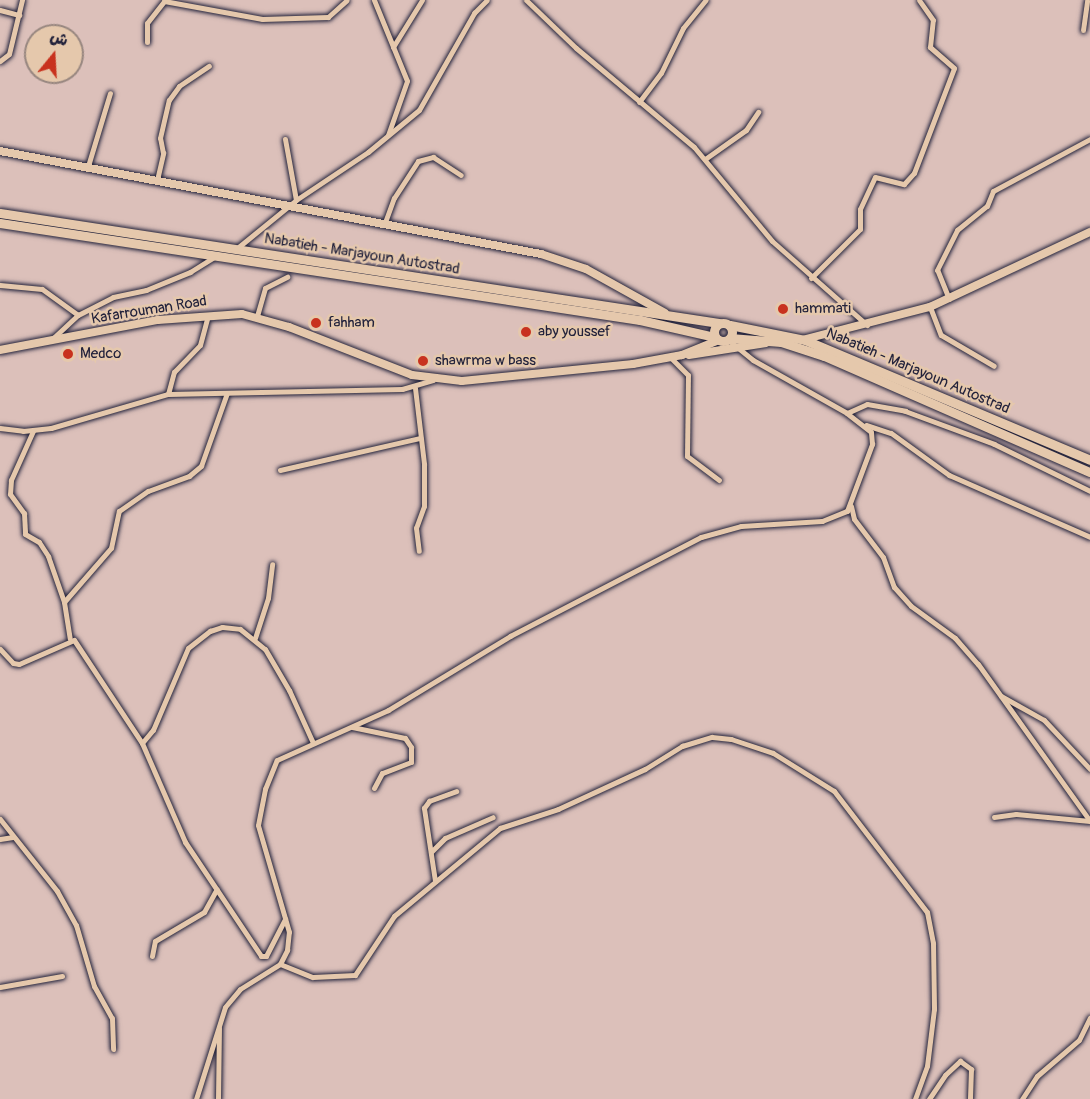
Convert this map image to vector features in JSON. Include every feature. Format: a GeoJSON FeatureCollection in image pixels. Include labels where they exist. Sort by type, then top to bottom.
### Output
{"type":"FeatureCollection","features":[{"type":"Feature","properties":{"kind":"highway","name":"Nabatieh - Marjayoun Autostrad"},"geometry":{"type":"LineString","coordinates":[[0,213],[719,323],[805,340],[1090,460]]}},
{"type":"Feature","properties":{"kind":"highway","name":"Nabatieh - Marjayoun Autostrad"},"geometry":{"type":"LineString","coordinates":[[0,223],[648,321],[723,339],[781,342],[824,356],[1090,472]]}},
{"type":"Feature","properties":{"kind":"highway"},"geometry":{"type":"LineString","coordinates":[[719,323],[723,339]]}},
{"type":"Feature","properties":{"kind":"highway"},"geometry":{"type":"LineString","coordinates":[[723,339],[730,325]]}},
{"type":"Feature","properties":{"kind":"main road"},"geometry":{"type":"LineString","coordinates":[[0,151],[293,204],[384,225],[541,254],[574,264],[668,315]]}},
{"type":"Feature","properties":{"kind":"main road"},"geometry":{"type":"LineString","coordinates":[[781,342],[805,340],[868,326],[930,307],[1090,232]]}},
{"type":"Feature","properties":{"kind":"main road","name":"Kafarrouman Road"},"geometry":{"type":"LineString","coordinates":[[0,350],[208,314],[257,316],[433,380],[493,378],[670,358],[682,356],[723,339]]}},
{"type":"Feature","properties":{"kind":"main road"},"geometry":{"type":"LineString","coordinates":[[682,356],[770,343]]}},
{"type":"Feature","properties":{"kind":"street"},"geometry":{"type":"LineString","coordinates":[[0,61],[9,54],[22,0]]}},
{"type":"Feature","properties":{"kind":"street"},"geometry":{"type":"LineString","coordinates":[[147,42],[147,23],[164,0],[262,19],[328,17],[347,0]]}},
{"type":"Feature","properties":{"kind":"street"},"geometry":{"type":"LineString","coordinates":[[374,0],[407,81],[387,136]]}},
{"type":"Feature","properties":{"kind":"street"},"geometry":{"type":"LineString","coordinates":[[393,47],[422,0]]}},
{"type":"Feature","properties":{"kind":"street"},"geometry":{"type":"LineString","coordinates":[[234,250],[387,136],[430,95],[463,31],[487,0]]}},
{"type":"Feature","properties":{"kind":"street"},"geometry":{"type":"LineString","coordinates":[[526,0],[705,159],[771,241],[868,326]]}},
{"type":"Feature","properties":{"kind":"street"},"geometry":{"type":"LineString","coordinates":[[639,102],[661,73],[683,28],[706,0]]}},
{"type":"Feature","properties":{"kind":"street"},"geometry":{"type":"LineString","coordinates":[[812,278],[860,229],[860,209],[875,177],[904,184],[914,173],[954,68],[930,47],[933,20],[919,0]]}},
{"type":"Feature","properties":{"kind":"street"},"geometry":{"type":"LineString","coordinates":[[1083,30],[1087,0]]}},
{"type":"Feature","properties":{"kind":"street"},"geometry":{"type":"LineString","coordinates":[[0,10],[19,15]]}},
{"type":"Feature","properties":{"kind":"street"},"geometry":{"type":"LineString","coordinates":[[157,180],[163,153],[160,138],[169,100],[179,86],[209,66]]}},
{"type":"Feature","properties":{"kind":"street"},"geometry":{"type":"LineString","coordinates":[[88,166],[110,93]]}},
{"type":"Feature","properties":{"kind":"street"},"geometry":{"type":"LineString","coordinates":[[705,159],[746,130],[758,112]]}},
{"type":"Feature","properties":{"kind":"street"},"geometry":{"type":"LineString","coordinates":[[285,139],[293,204]]}},
{"type":"Feature","properties":{"kind":"street"},"geometry":{"type":"LineString","coordinates":[[949,299],[937,270],[957,230],[987,206],[993,191],[1090,139]]}},
{"type":"Feature","properties":{"kind":"street"},"geometry":{"type":"LineString","coordinates":[[384,225],[394,198],[418,161],[433,157],[461,175]]}},
{"type":"Feature","properties":{"kind":"street"},"geometry":{"type":"LineString","coordinates":[[50,340],[78,315],[113,297],[146,290],[190,272],[218,255]]}},
{"type":"Feature","properties":{"kind":"street"},"geometry":{"type":"LineString","coordinates":[[257,316],[265,288],[286,277]]}},
{"type":"Feature","properties":{"kind":"street"},"geometry":{"type":"LineString","coordinates":[[0,285],[42,289],[78,315]]}},
{"type":"Feature","properties":{"kind":"street"},"geometry":{"type":"LineString","coordinates":[[930,307],[941,335],[994,366]]}},
{"type":"Feature","properties":{"kind":"street"},"geometry":{"type":"LineString","coordinates":[[168,394],[174,372],[200,345],[208,314]]}},
{"type":"Feature","properties":{"kind":"street"},"geometry":{"type":"LineString","coordinates":[[723,339],[866,426],[891,433],[949,475],[1090,537]]}},
{"type":"Feature","properties":{"kind":"street"},"geometry":{"type":"LineString","coordinates":[[670,358],[688,375],[687,456],[719,480]]}},
{"type":"Feature","properties":{"kind":"street"},"geometry":{"type":"LineString","coordinates":[[0,428],[33,431],[168,394],[415,388],[433,380]]}},
{"type":"Feature","properties":{"kind":"street"},"geometry":{"type":"LineString","coordinates":[[415,388],[424,506],[416,528],[419,551]]}},
{"type":"Feature","properties":{"kind":"street"},"geometry":{"type":"LineString","coordinates":[[64,602],[111,548],[119,511],[148,491],[189,476],[201,466],[227,393]]}},
{"type":"Feature","properties":{"kind":"street"},"geometry":{"type":"LineString","coordinates":[[847,413],[876,404],[955,428],[1090,491]]}},
{"type":"Feature","properties":{"kind":"street"},"geometry":{"type":"LineString","coordinates":[[955,428],[960,415]]}},
{"type":"Feature","properties":{"kind":"street"},"geometry":{"type":"LineString","coordinates":[[196,1099],[219,1023],[232,996],[280,964],[289,940],[285,919],[261,841],[259,812],[277,760],[403,702],[510,636],[686,544],[741,526],[830,519],[842,516],[851,506],[872,444],[866,426]]}},
{"type":"Feature","properties":{"kind":"street"},"geometry":{"type":"LineString","coordinates":[[33,431],[13,475],[10,494],[24,513],[25,534],[39,542],[48,556],[64,602],[70,639],[92,664],[142,743],[180,833],[264,957],[285,919]]}},
{"type":"Feature","properties":{"kind":"street"},"geometry":{"type":"LineString","coordinates":[[280,470],[420,438]]}},
{"type":"Feature","properties":{"kind":"street"},"geometry":{"type":"LineString","coordinates":[[851,506],[854,519],[883,557],[894,587],[917,611],[955,638],[1000,695],[1090,821]]}},
{"type":"Feature","properties":{"kind":"street"},"geometry":{"type":"LineString","coordinates":[[255,638],[268,598],[272,564]]}},
{"type":"Feature","properties":{"kind":"street"},"geometry":{"type":"LineString","coordinates":[[142,743],[153,730],[188,648],[222,627],[240,629],[255,638],[289,690],[313,743]]}},
{"type":"Feature","properties":{"kind":"street"},"geometry":{"type":"LineString","coordinates":[[0,649],[9,660],[19,664],[70,639]]}},
{"type":"Feature","properties":{"kind":"street"},"geometry":{"type":"LineString","coordinates":[[1000,695],[1044,720],[1090,769]]}},
{"type":"Feature","properties":{"kind":"street"},"geometry":{"type":"LineString","coordinates":[[352,727],[405,738],[411,747],[412,760],[382,773],[374,788]]}},
{"type":"Feature","properties":{"kind":"street"},"geometry":{"type":"LineString","coordinates":[[280,964],[313,977],[355,975],[361,972],[382,929],[435,881],[500,828],[558,809],[645,769],[682,746],[712,737],[731,739],[773,753],[823,781],[842,799],[927,912],[933,943],[934,1009],[927,1066],[915,1099]]}},
{"type":"Feature","properties":{"kind":"street"},"geometry":{"type":"LineString","coordinates":[[435,881],[425,805],[456,791]]}},
{"type":"Feature","properties":{"kind":"street"},"geometry":{"type":"LineString","coordinates":[[994,817],[1016,814],[1090,821]]}},
{"type":"Feature","properties":{"kind":"street"},"geometry":{"type":"LineString","coordinates":[[431,852],[445,838],[493,817]]}},
{"type":"Feature","properties":{"kind":"street"},"geometry":{"type":"LineString","coordinates":[[0,819],[57,891],[76,925],[94,986],[112,1018],[113,1049]]}},
{"type":"Feature","properties":{"kind":"street"},"geometry":{"type":"LineString","coordinates":[[0,839],[13,837]]}},
{"type":"Feature","properties":{"kind":"street"},"geometry":{"type":"LineString","coordinates":[[152,956],[155,941],[204,912],[217,889]]}},
{"type":"Feature","properties":{"kind":"street"},"geometry":{"type":"LineString","coordinates":[[0,987],[62,976]]}},
{"type":"Feature","properties":{"kind":"street"},"geometry":{"type":"LineString","coordinates":[[1022,1099],[1037,1076],[1079,1040],[1090,1017]]}},
{"type":"Feature","properties":{"kind":"street"},"geometry":{"type":"LineString","coordinates":[[218,1099],[219,1023]]}},
{"type":"Feature","properties":{"kind":"street"},"geometry":{"type":"LineString","coordinates":[[929,1099],[945,1075],[960,1062],[971,1069],[970,1099]]}},
{"type":"Feature","properties":{"kind":"place","name":"hammati"},"geometry":{"type":"Point","coordinates":[783,309]}},
{"type":"Feature","properties":{"kind":"place","name":"fahham"},"geometry":{"type":"Point","coordinates":[316,323]}},
{"type":"Feature","properties":{"kind":"place","name":"aby youssef"},"geometry":{"type":"Point","coordinates":[526,332]}},
{"type":"Feature","properties":{"kind":"place","name":"Medco"},"geometry":{"type":"Point","coordinates":[68,354]}},
{"type":"Feature","properties":{"kind":"place","name":"shawrma w bass"},"geometry":{"type":"Point","coordinates":[423,361]}}]}
